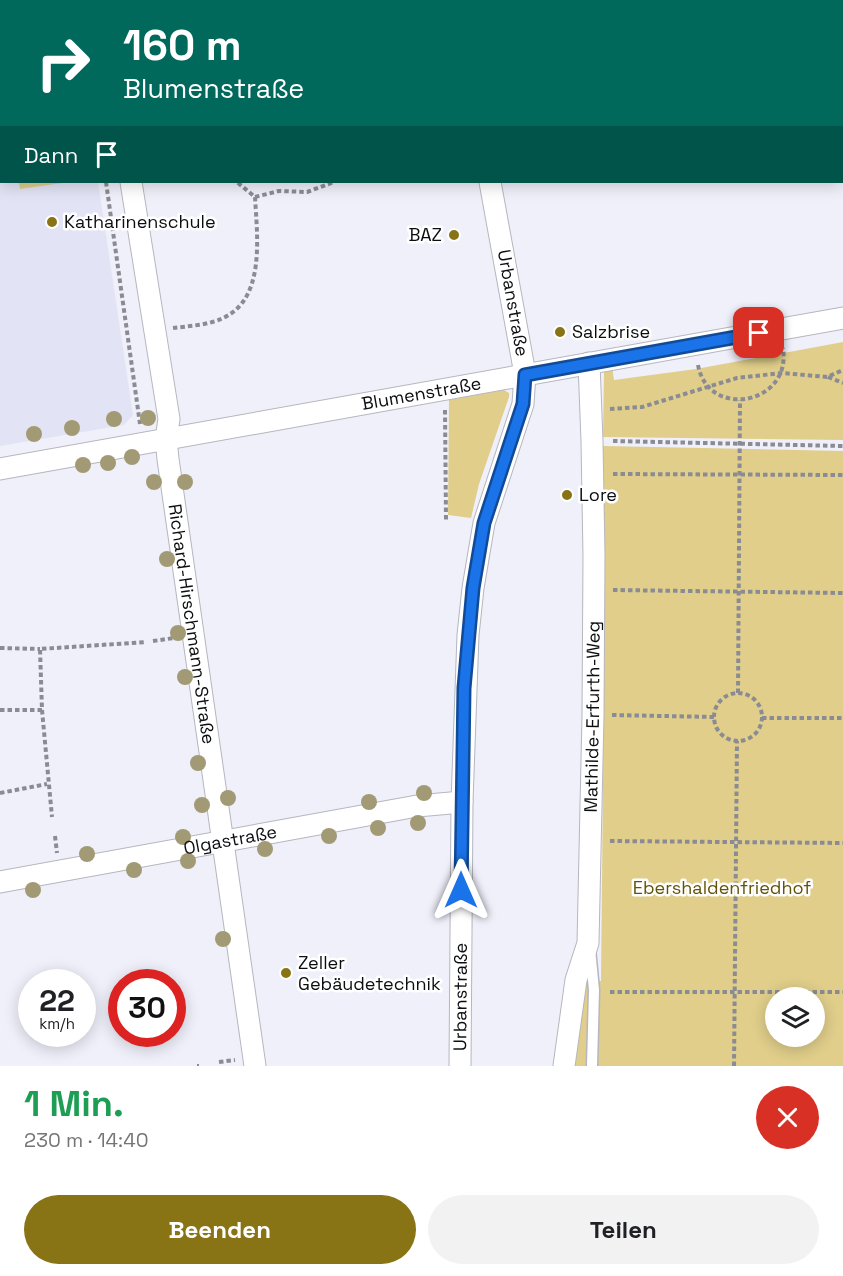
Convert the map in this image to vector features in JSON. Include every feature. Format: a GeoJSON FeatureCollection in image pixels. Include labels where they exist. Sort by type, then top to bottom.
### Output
{"type":"FeatureCollection","features":[{"type":"Feature","properties":{"kind":"street","name":"Richard-Hirschmann-Straße"},"geometry":{"type":"LineString","coordinates":[[131,183],[169,419],[166,439],[255,1066]]}},
{"type":"Feature","properties":{"kind":"street","name":"Urbanstraße"},"geometry":{"type":"LineString","coordinates":[[460,1066],[464,688],[473,588],[484,523],[523,404],[525,375],[490,183]]}},
{"type":"Feature","properties":{"kind":"street","name":"Blumenstraße"},"geometry":{"type":"LineString","coordinates":[[0,470],[843,318]]}},
{"type":"Feature","properties":{"kind":"street","name":"Mathilde-Erfurth-Weg"},"geometry":{"type":"LineString","coordinates":[[564,1066],[576,980],[588,944],[593,715],[592,441],[589,363]]}},
{"type":"Feature","properties":{"kind":"street","name":"Olgastraße"},"geometry":{"type":"LineString","coordinates":[[0,882],[417,806],[462,802]]}},
{"type":"Feature","properties":{"kind":"lane"},"geometry":{"type":"LineString","coordinates":[[588,944],[592,956],[594,990],[592,1066]]}},
{"type":"Feature","properties":{"kind":"path"},"geometry":{"type":"LineString","coordinates":[[105,183],[142,444]]}},
{"type":"Feature","properties":{"kind":"path"},"geometry":{"type":"LineString","coordinates":[[155,332],[219,320],[240,307],[251,286],[258,258],[255,197],[238,183]]}},
{"type":"Feature","properties":{"kind":"path"},"geometry":{"type":"LineString","coordinates":[[255,197],[279,191],[306,192],[331,183]]}},
{"type":"Feature","properties":{"kind":"path"},"geometry":{"type":"LineString","coordinates":[[694,344],[699,372],[709,386],[720,396],[740,400],[766,391],[782,373],[785,359],[780,329]]}},
{"type":"Feature","properties":{"kind":"path"},"geometry":{"type":"LineString","coordinates":[[827,377],[843,370]]}},
{"type":"Feature","properties":{"kind":"path"},"geometry":{"type":"LineString","coordinates":[[591,408],[625,410],[642,407],[668,401],[737,378],[782,373],[827,377],[843,383]]}},
{"type":"Feature","properties":{"kind":"path"},"geometry":{"type":"LineString","coordinates":[[738,693],[740,400]]}},
{"type":"Feature","properties":{"kind":"path"},"geometry":{"type":"LineString","coordinates":[[445,410],[446,520]]}},
{"type":"Feature","properties":{"kind":"path"},"geometry":{"type":"LineString","coordinates":[[592,441],[843,446]]}},
{"type":"Feature","properties":{"kind":"path"},"geometry":{"type":"LineString","coordinates":[[611,485],[611,474],[843,475]]}},
{"type":"Feature","properties":{"kind":"path"},"geometry":{"type":"LineString","coordinates":[[610,590],[843,593]]}},
{"type":"Feature","properties":{"kind":"path"},"geometry":{"type":"LineString","coordinates":[[0,648],[40,649],[146,642]]}},
{"type":"Feature","properties":{"kind":"path"},"geometry":{"type":"LineString","coordinates":[[40,649],[47,784],[52,817]]}},
{"type":"Feature","properties":{"kind":"path"},"geometry":{"type":"LineString","coordinates":[[738,693],[754,700],[762,718],[759,729],[753,735],[745,740],[737,741],[720,734],[714,717],[715,709],[720,701],[738,693]]}},
{"type":"Feature","properties":{"kind":"path"},"geometry":{"type":"LineString","coordinates":[[0,710],[42,710]]}},
{"type":"Feature","properties":{"kind":"path"},"geometry":{"type":"LineString","coordinates":[[593,715],[714,717]]}},
{"type":"Feature","properties":{"kind":"path"},"geometry":{"type":"LineString","coordinates":[[762,718],[843,718]]}},
{"type":"Feature","properties":{"kind":"path"},"geometry":{"type":"LineString","coordinates":[[734,1066],[737,741]]}},
{"type":"Feature","properties":{"kind":"path"},"geometry":{"type":"LineString","coordinates":[[0,794],[47,784]]}},
{"type":"Feature","properties":{"kind":"path"},"geometry":{"type":"LineString","coordinates":[[608,841],[843,843]]}},
{"type":"Feature","properties":{"kind":"path"},"geometry":{"type":"LineString","coordinates":[[594,990],[843,992]]}},
{"type":"Feature","properties":{"kind":"shaded area","name":"Katharinenschule"},"geometry":{"type":"Polygon","coordinates":[[[0,183],[98,183],[133,415],[124,425],[0,446],[0,183]]]}},
{"type":"Feature","properties":{"kind":"green space","name":"Katharinenschule"},"geometry":{"type":"Polygon","coordinates":[[[19,183],[62,183],[20,189],[19,183]]]}},
{"type":"Feature","properties":{"kind":"green space"},"geometry":{"type":"Polygon","coordinates":[[[843,342],[843,440],[603,437],[604,371],[612,366],[614,380],[696,369],[843,342]]]}},
{"type":"Feature","properties":{"kind":"green space"},"geometry":{"type":"Polygon","coordinates":[[[504,390],[509,393],[509,397],[479,484],[471,518],[448,515],[449,400],[504,390]]]}},
{"type":"Feature","properties":{"kind":"green space","name":"Ebershaldenfriedhof"},"geometry":{"type":"Polygon","coordinates":[[[603,446],[843,451],[843,1066],[575,1066],[586,981],[601,981],[605,585],[603,446]]]}},
{"type":"Feature","properties":{"kind":"place","name":"Katharinenschule"},"geometry":{"type":"Point","coordinates":[52,222]}},
{"type":"Feature","properties":{"kind":"place","name":"BAZ"},"geometry":{"type":"Point","coordinates":[454,235]}},
{"type":"Feature","properties":{"kind":"place","name":"Salzbrise"},"geometry":{"type":"Point","coordinates":[560,332]}},
{"type":"Feature","properties":{"kind":"place","name":"Lore"},"geometry":{"type":"Point","coordinates":[567,495]}},
{"type":"Feature","properties":{"kind":"place","name":"Zeller Gebäudetechnik"},"geometry":{"type":"Point","coordinates":[286,973]}},
{"type":"Feature","properties":{"kind":"route"},"geometry":{"type":"LineString","coordinates":[[461,890],[464,688],[473,588],[484,523],[523,404],[525,375],[759,333]]}}]}
